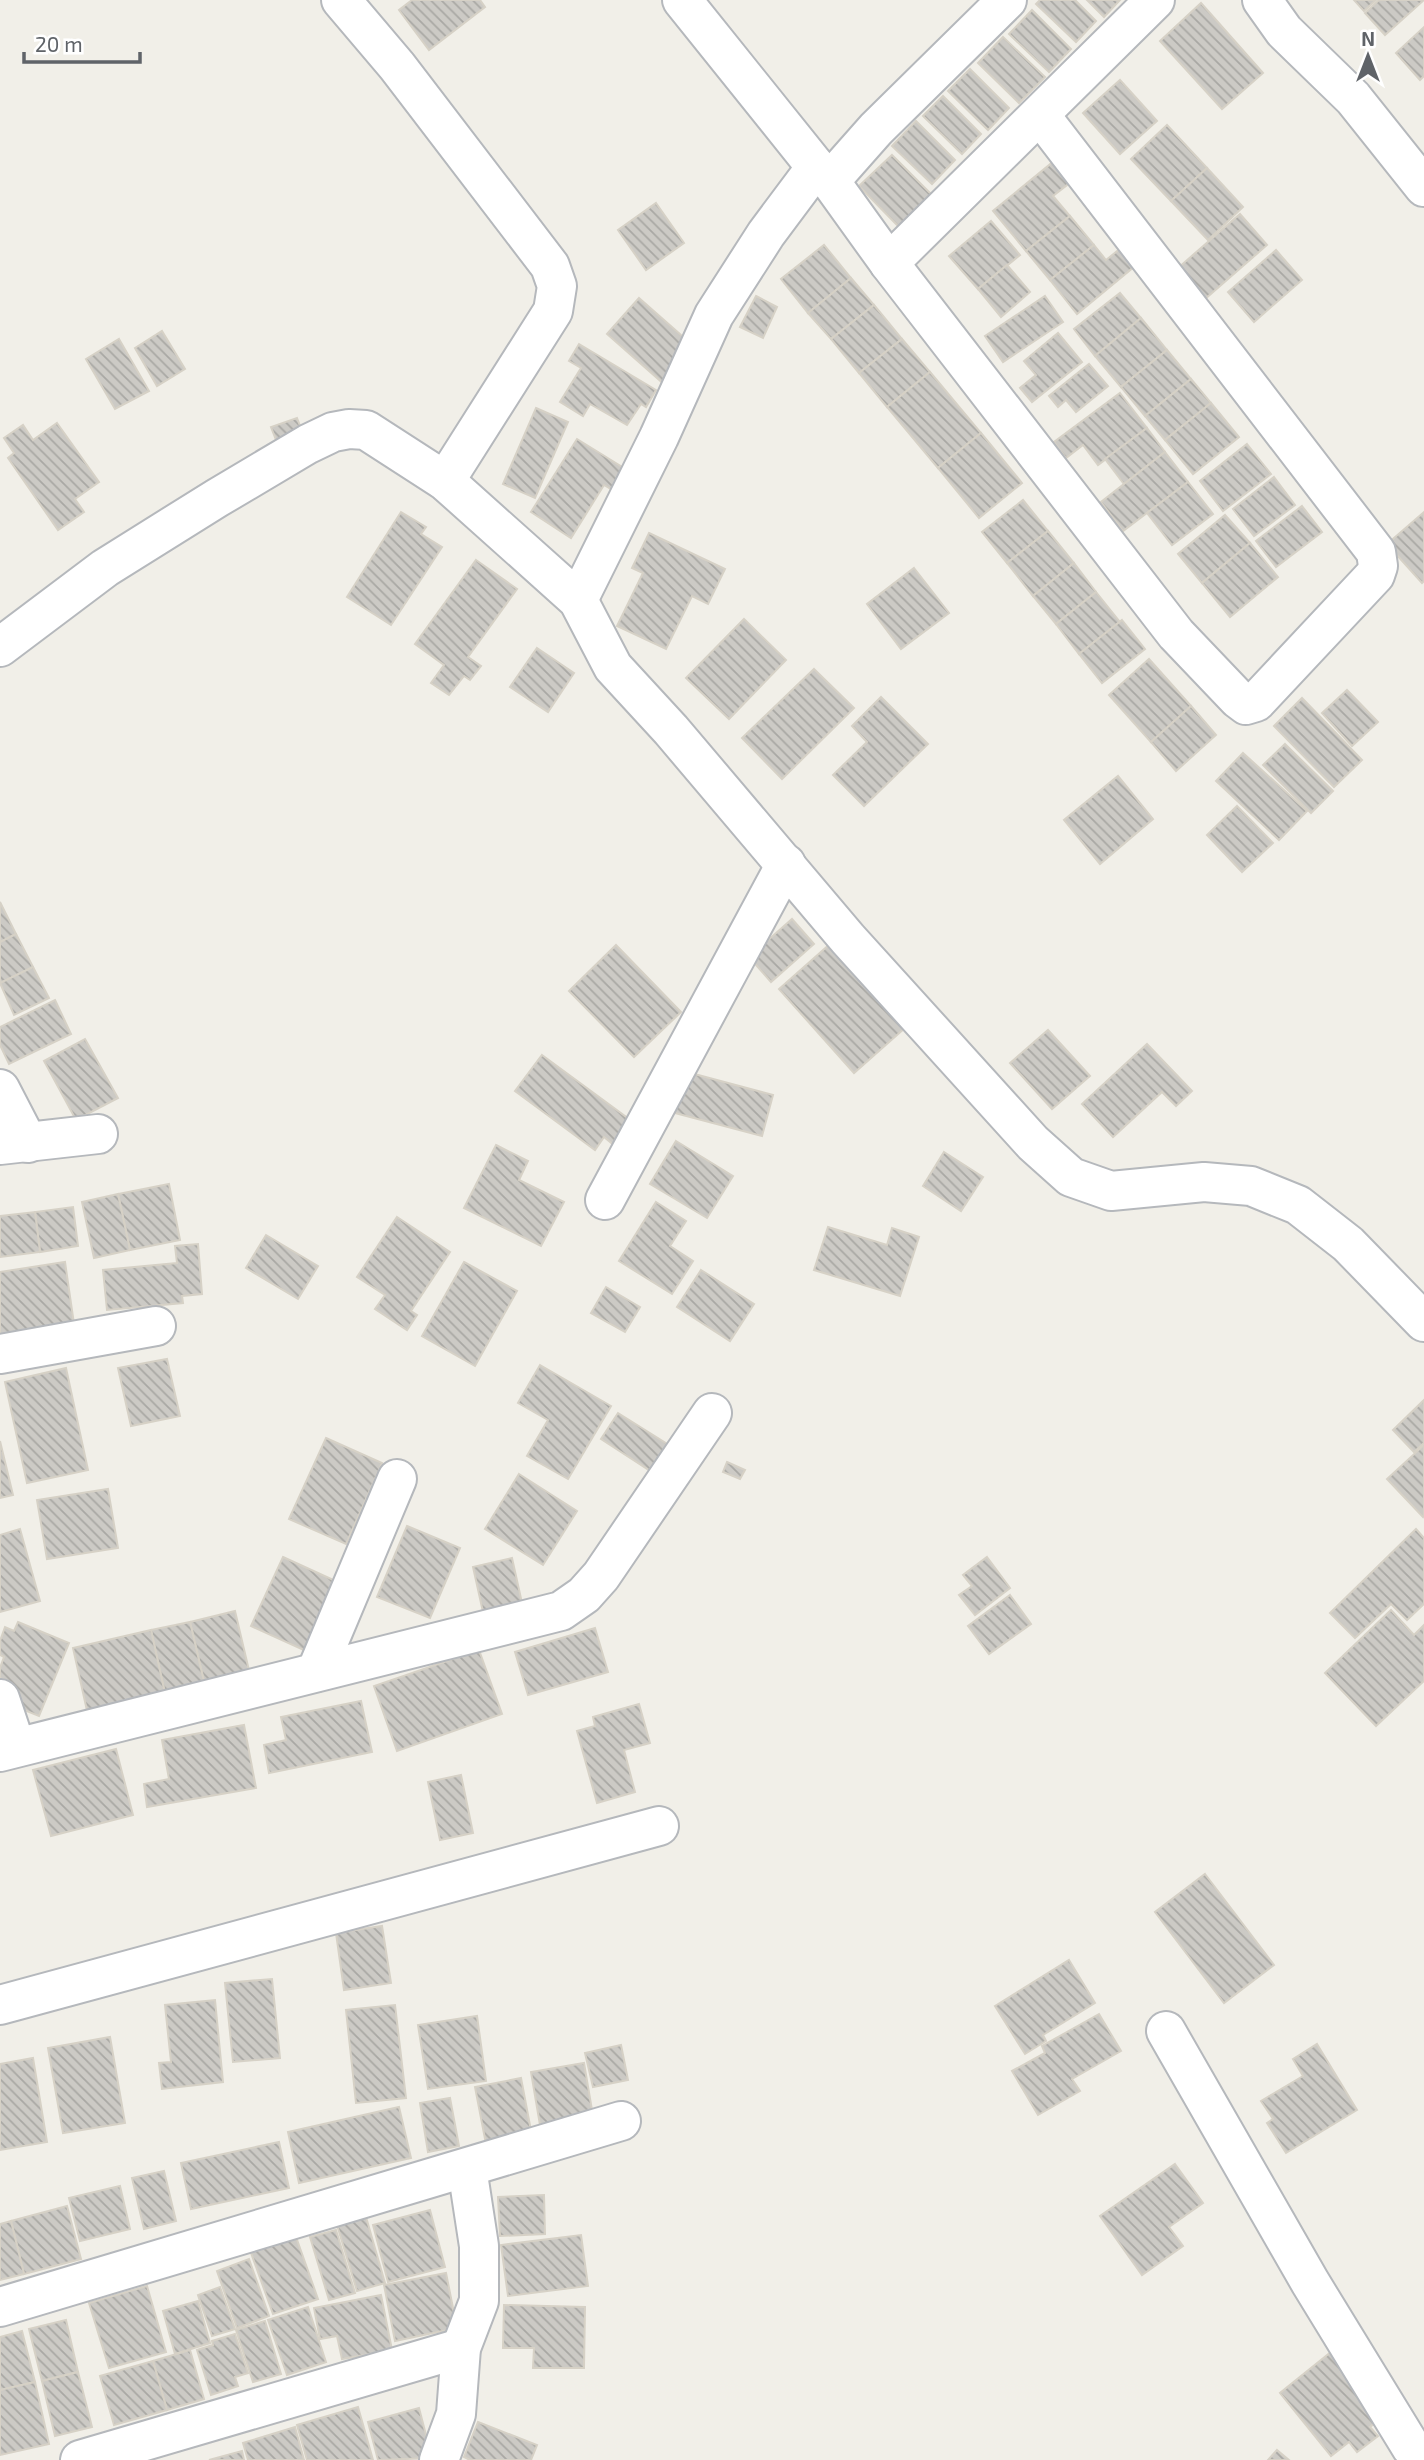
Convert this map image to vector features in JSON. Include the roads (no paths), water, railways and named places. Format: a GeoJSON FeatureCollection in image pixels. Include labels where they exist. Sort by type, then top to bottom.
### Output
{"type":"FeatureCollection","features":[{"type":"Feature","properties":{"kind":"street"},"geometry":{"type":"LineString","coordinates":[[341,0],[397,66],[550,266],[557,286],[553,311],[445,481]]}},
{"type":"Feature","properties":{"kind":"street"},"geometry":{"type":"LineString","coordinates":[[681,0],[823,174],[1176,634],[1238,699],[1246,705],[1256,702],[1374,575],[1378,566],[1376,552],[1040,115]]}},
{"type":"Feature","properties":{"kind":"street"},"geometry":{"type":"LineString","coordinates":[[578,600],[659,437],[714,315],[766,234],[823,174],[876,129],[1007,0]]}},
{"type":"Feature","properties":{"kind":"street"},"geometry":{"type":"LineString","coordinates":[[889,263],[1155,0]]}},
{"type":"Feature","properties":{"kind":"street"},"geometry":{"type":"LineString","coordinates":[[1262,0],[1283,31],[1353,98],[1424,187]]}},
{"type":"Feature","properties":{"kind":"street"},"geometry":{"type":"LineString","coordinates":[[0,647],[105,568],[307,444],[333,432],[366,430],[445,481],[578,600],[613,667],[786,863],[848,939],[1033,1143],[1071,1177],[1111,1191],[1204,1182],[1251,1186],[1298,1205],[1348,1244],[1424,1322]]}},
{"type":"Feature","properties":{"kind":"street"},"geometry":{"type":"LineString","coordinates":[[605,1200],[786,863]]}},
{"type":"Feature","properties":{"kind":"street"},"geometry":{"type":"LineString","coordinates":[[0,1088],[14,1144],[98,1134]]}},
{"type":"Feature","properties":{"kind":"street"},"geometry":{"type":"LineString","coordinates":[[0,1354],[156,1326]]}},
{"type":"Feature","properties":{"kind":"street"},"geometry":{"type":"LineString","coordinates":[[0,1699],[8,1749],[561,1611],[584,1595],[601,1576],[712,1413]]}},
{"type":"Feature","properties":{"kind":"street"},"geometry":{"type":"LineString","coordinates":[[316,1672],[397,1479]]}},
{"type":"Feature","properties":{"kind":"street"},"geometry":{"type":"LineString","coordinates":[[0,2006],[659,1826]]}},
{"type":"Feature","properties":{"kind":"street"},"geometry":{"type":"LineString","coordinates":[[1166,2031],[1262,2201],[1415,2449]]}},
{"type":"Feature","properties":{"kind":"street"},"geometry":{"type":"LineString","coordinates":[[0,2307],[621,2121]]}},
{"type":"Feature","properties":{"kind":"street"},"geometry":{"type":"LineString","coordinates":[[439,2460],[456,2414],[461,2348],[479,2301],[479,2246],[467,2168]]}},
{"type":"Feature","properties":{"kind":"street"},"geometry":{"type":"LineString","coordinates":[[80,2460],[461,2348]]}}]}
